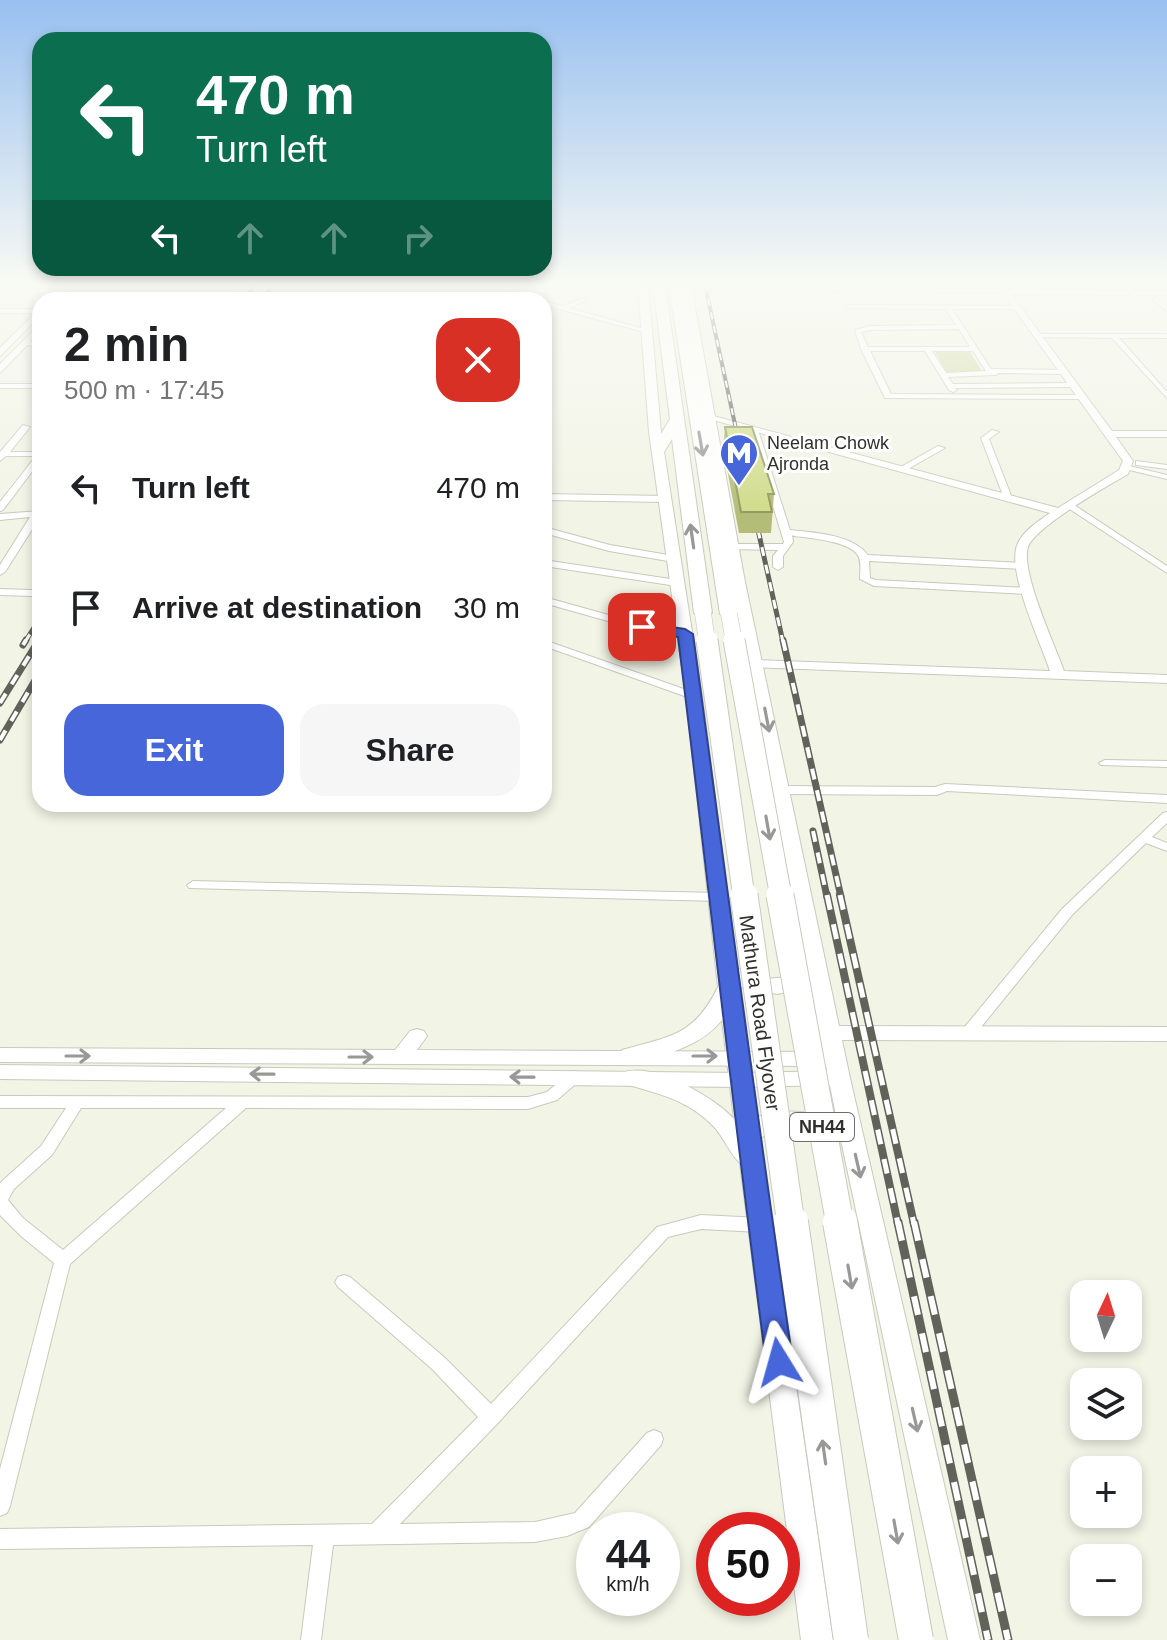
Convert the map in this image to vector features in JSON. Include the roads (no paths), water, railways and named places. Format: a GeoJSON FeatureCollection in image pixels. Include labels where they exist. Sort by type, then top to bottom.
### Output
{"type":"FeatureCollection","features":[{"type":"Feature","properties":{"kind":"highway","name":"NH44"},"geometry":{"type":"LineString","coordinates":[[669,362],[678,426]]}},
{"type":"Feature","properties":{"kind":"highway","name":"NH44"},"geometry":{"type":"LineString","coordinates":[[687,362],[716,532]]}},
{"type":"Feature","properties":{"kind":"highway"},"geometry":{"type":"LineString","coordinates":[[659,449],[678,426]]}},
{"type":"Feature","properties":{"kind":"highway","name":"Mathura Road Flyover"},"geometry":{"type":"LineString","coordinates":[[678,426],[851,1640]]}},
{"type":"Feature","properties":{"kind":"highway"},"geometry":{"type":"LineString","coordinates":[[716,532],[738,582]]}},
{"type":"Feature","properties":{"kind":"highway","name":"Mathura Road Flyover"},"geometry":{"type":"LineString","coordinates":[[716,532],[706,620],[916,1640]]}},
{"type":"Feature","properties":{"kind":"main road"},"geometry":{"type":"LineString","coordinates":[[650,362],[655,432],[677,583],[706,620],[694,696],[738,1068],[817,1640]]}},
{"type":"Feature","properties":{"kind":"main road"},"geometry":{"type":"LineString","coordinates":[[700,362],[738,582],[817,972],[964,1640]]}},
{"type":"Feature","properties":{"kind":"main road"},"geometry":{"type":"LineString","coordinates":[[729,979],[749,985],[774,987],[809,981],[817,972]]}},
{"type":"Feature","properties":{"kind":"main road"},"geometry":{"type":"LineString","coordinates":[[632,1067],[703,1030],[722,1008],[729,979]]}},
{"type":"Feature","properties":{"kind":"main road"},"geometry":{"type":"LineString","coordinates":[[632,1067],[705,1103],[732,1129],[752,1165]]}},
{"type":"Feature","properties":{"kind":"main road"},"geometry":{"type":"LineString","coordinates":[[748,1137],[761,1124],[785,1119],[810,1120],[852,1136]]}},
{"type":"Feature","properties":{"kind":"street"},"geometry":{"type":"LineString","coordinates":[[870,362],[888,396],[1082,397]]}},
{"type":"Feature","properties":{"kind":"street"},"geometry":{"type":"LineString","coordinates":[[935,362],[957,398]]}},
{"type":"Feature","properties":{"kind":"street"},"geometry":{"type":"LineString","coordinates":[[982,362],[988,370],[998,372]]}},
{"type":"Feature","properties":{"kind":"street"},"geometry":{"type":"LineString","coordinates":[[1056,362],[1111,434],[1128,464],[1167,477]]}},
{"type":"Feature","properties":{"kind":"street"},"geometry":{"type":"LineString","coordinates":[[1137,362],[1167,396]]}},
{"type":"Feature","properties":{"kind":"street"},"geometry":{"type":"LineString","coordinates":[[943,375],[1064,372]]}},
{"type":"Feature","properties":{"kind":"street"},"geometry":{"type":"LineString","coordinates":[[951,386],[1073,385]]}},
{"type":"Feature","properties":{"kind":"street"},"geometry":{"type":"LineString","coordinates":[[0,386],[32,386]]}},
{"type":"Feature","properties":{"kind":"street"},"geometry":{"type":"LineString","coordinates":[[710,416],[1008,498],[1066,509],[1167,570]]}},
{"type":"Feature","properties":{"kind":"street"},"geometry":{"type":"LineString","coordinates":[[1,456],[26,427]]}},
{"type":"Feature","properties":{"kind":"street"},"geometry":{"type":"LineString","coordinates":[[754,430],[789,542],[778,556],[778,567]]}},
{"type":"Feature","properties":{"kind":"street"},"geometry":{"type":"LineString","coordinates":[[995,432],[985,438],[1008,498]]}},
{"type":"Feature","properties":{"kind":"street"},"geometry":{"type":"LineString","coordinates":[[1111,434],[1167,434]]}},
{"type":"Feature","properties":{"kind":"street"},"geometry":{"type":"LineString","coordinates":[[903,468],[941,448]]}},
{"type":"Feature","properties":{"kind":"street"},"geometry":{"type":"LineString","coordinates":[[1,456],[32,455]]}},
{"type":"Feature","properties":{"kind":"street"},"geometry":{"type":"LineString","coordinates":[[1059,675],[1028,591],[1022,566],[1023,543],[1033,530],[1128,464],[1167,467]]}},
{"type":"Feature","properties":{"kind":"street"},"geometry":{"type":"LineString","coordinates":[[0,508],[32,466]]}},
{"type":"Feature","properties":{"kind":"street"},"geometry":{"type":"LineString","coordinates":[[552,497],[665,499]]}},
{"type":"Feature","properties":{"kind":"street"},"geometry":{"type":"LineString","coordinates":[[0,517],[32,514]]}},
{"type":"Feature","properties":{"kind":"street"},"geometry":{"type":"LineString","coordinates":[[0,572],[32,523]]}},
{"type":"Feature","properties":{"kind":"street"},"geometry":{"type":"LineString","coordinates":[[552,532],[609,548],[674,559]]}},
{"type":"Feature","properties":{"kind":"street"},"geometry":{"type":"LineString","coordinates":[[787,532],[849,546],[861,552],[864,575],[874,583],[1028,591]]}},
{"type":"Feature","properties":{"kind":"street"},"geometry":{"type":"LineString","coordinates":[[732,547],[786,547]]}},
{"type":"Feature","properties":{"kind":"street"},"geometry":{"type":"LineString","coordinates":[[864,558],[1022,566]]}},
{"type":"Feature","properties":{"kind":"street"},"geometry":{"type":"LineString","coordinates":[[552,564],[677,583]]}},
{"type":"Feature","properties":{"kind":"street"},"geometry":{"type":"LineString","coordinates":[[0,592],[32,593]]}},
{"type":"Feature","properties":{"kind":"street"},"geometry":{"type":"LineString","coordinates":[[552,602],[629,624],[706,620]]}},
{"type":"Feature","properties":{"kind":"street"},"geometry":{"type":"LineString","coordinates":[[552,646],[694,696]]}},
{"type":"Feature","properties":{"kind":"street"},"geometry":{"type":"LineString","coordinates":[[755,664],[1167,679]]}},
{"type":"Feature","properties":{"kind":"street"},"geometry":{"type":"LineString","coordinates":[[1105,763],[1167,764]]}},
{"type":"Feature","properties":{"kind":"street"},"geometry":{"type":"LineString","coordinates":[[781,790],[937,791],[945,787],[1167,799]]}},
{"type":"Feature","properties":{"kind":"street"},"geometry":{"type":"LineString","coordinates":[[968,1033],[1067,912],[1167,816]]}},
{"type":"Feature","properties":{"kind":"street"},"geometry":{"type":"LineString","coordinates":[[1145,839],[1167,847]]}},
{"type":"Feature","properties":{"kind":"street"},"geometry":{"type":"LineString","coordinates":[[193,885],[719,897]]}},
{"type":"Feature","properties":{"kind":"street"},"geometry":{"type":"LineString","coordinates":[[831,1033],[1167,1034]]}},
{"type":"Feature","properties":{"kind":"street"},"geometry":{"type":"LineString","coordinates":[[400,1057],[417,1036]]}},
{"type":"Feature","properties":{"kind":"street"},"geometry":{"type":"LineString","coordinates":[[0,1055],[169,1064],[574,1077],[632,1067]]}},
{"type":"Feature","properties":{"kind":"street"},"geometry":{"type":"LineString","coordinates":[[0,1072],[400,1057],[632,1067],[837,1068]]}},
{"type":"Feature","properties":{"kind":"street"},"geometry":{"type":"LineString","coordinates":[[0,1102],[528,1103],[552,1096],[574,1077]]}},
{"type":"Feature","properties":{"kind":"street"},"geometry":{"type":"LineString","coordinates":[[63,1260],[6,1212],[0,1200],[11,1181],[50,1147],[76,1103]]}},
{"type":"Feature","properties":{"kind":"street"},"geometry":{"type":"LineString","coordinates":[[0,1506],[63,1260],[242,1103]]}},
{"type":"Feature","properties":{"kind":"street"},"geometry":{"type":"LineString","coordinates":[[376,1534],[491,1417],[663,1232],[701,1222],[760,1225]]}},
{"type":"Feature","properties":{"kind":"street"},"geometry":{"type":"LineString","coordinates":[[344,1282],[438,1363],[491,1417]]}},
{"type":"Feature","properties":{"kind":"street"},"geometry":{"type":"LineString","coordinates":[[0,1539],[535,1532],[582,1520],[654,1439]]}},
{"type":"Feature","properties":{"kind":"street"},"geometry":{"type":"LineString","coordinates":[[311,1640],[324,1534]]}},
{"type":"Feature","properties":{"kind":"railway"},"geometry":{"type":"LineString","coordinates":[[721,362],[739,443]]}},
{"type":"Feature","properties":{"kind":"railway"},"geometry":{"type":"LineString","coordinates":[[739,441],[741,450]]}},
{"type":"Feature","properties":{"kind":"railway"},"geometry":{"type":"LineString","coordinates":[[754,512],[783,642]]}},
{"type":"Feature","properties":{"kind":"railway"},"geometry":{"type":"LineString","coordinates":[[25,642],[32,631]]}},
{"type":"Feature","properties":{"kind":"railway"},"geometry":{"type":"LineString","coordinates":[[23,645],[26,640]]}},
{"type":"Feature","properties":{"kind":"railway"},"geometry":{"type":"LineString","coordinates":[[783,640],[841,897]]}},
{"type":"Feature","properties":{"kind":"railway"},"geometry":{"type":"LineString","coordinates":[[0,703],[32,651]]}},
{"type":"Feature","properties":{"kind":"railway"},"geometry":{"type":"LineString","coordinates":[[0,740],[32,686]]}},
{"type":"Feature","properties":{"kind":"railway"},"geometry":{"type":"LineString","coordinates":[[813,831],[827,897]]}},
{"type":"Feature","properties":{"kind":"railway"},"geometry":{"type":"LineString","coordinates":[[827,895],[898,1224]]}},
{"type":"Feature","properties":{"kind":"railway"},"geometry":{"type":"LineString","coordinates":[[840,895],[914,1224]]}},
{"type":"Feature","properties":{"kind":"railway"},"geometry":{"type":"LineString","coordinates":[[898,1222],[988,1640]]}},
{"type":"Feature","properties":{"kind":"railway"},"geometry":{"type":"LineString","coordinates":[[914,1222],[1008,1640]]}},
{"type":"Feature","properties":{"kind":"place","name":"Neelam Chowk Ajronda"},"geometry":{"type":"Point","coordinates":[739,487]}}]}
